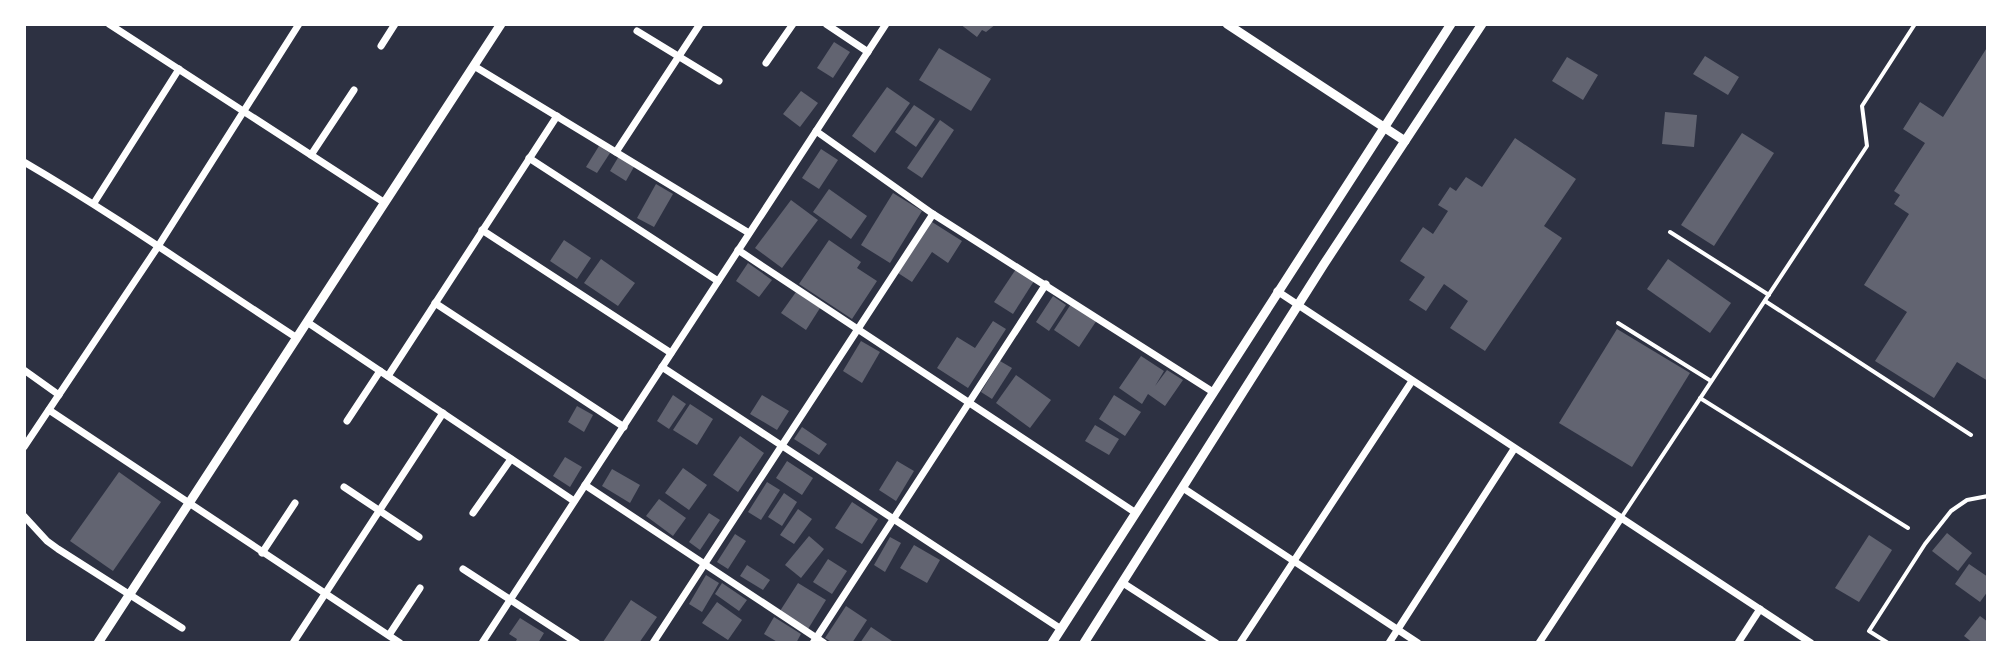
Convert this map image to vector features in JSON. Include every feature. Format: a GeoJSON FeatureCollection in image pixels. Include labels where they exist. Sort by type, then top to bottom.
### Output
{"type":"FeatureCollection","features":[{"type":"Feature","properties":{"kind":"street"},"geometry":{"type":"LineString","coordinates":[[24,447],[157,248],[299,24]]}},
{"type":"Feature","properties":{"kind":"street"},"geometry":{"type":"LineString","coordinates":[[381,46],[395,24]]}},
{"type":"Feature","properties":{"kind":"street"},"geometry":{"type":"LineString","coordinates":[[616,152],[700,24]]}},
{"type":"Feature","properties":{"kind":"street"},"geometry":{"type":"LineString","coordinates":[[766,63],[793,24]]}},
{"type":"Feature","properties":{"kind":"street"},"geometry":{"type":"LineString","coordinates":[[826,24],[868,52]]}},
{"type":"Feature","properties":{"kind":"street"},"geometry":{"type":"LineString","coordinates":[[482,643],[886,24]]}},
{"type":"Feature","properties":{"kind":"street"},"geometry":{"type":"LineString","coordinates":[[1227,24],[1405,141]]}},
{"type":"Feature","properties":{"kind":"street"},"geometry":{"type":"LineString","coordinates":[[1052,643],[1451,24]]}},
{"type":"Feature","properties":{"kind":"street"},"geometry":{"type":"LineString","coordinates":[[1084,643],[1298,305],[1482,24]]}},
{"type":"Feature","properties":{"kind":"street"},"geometry":{"type":"LineString","coordinates":[[98,643],[474,66],[497,25]]}},
{"type":"Feature","properties":{"kind":"street"},"geometry":{"type":"LineString","coordinates":[[115,26],[385,203]]}},
{"type":"Feature","properties":{"kind":"street"},"geometry":{"type":"LineString","coordinates":[[637,31],[719,81]]}},
{"type":"Feature","properties":{"kind":"street"},"geometry":{"type":"LineString","coordinates":[[474,66],[749,233]]}},
{"type":"Feature","properties":{"kind":"street"},"geometry":{"type":"LineString","coordinates":[[94,203],[179,69]]}},
{"type":"Feature","properties":{"kind":"street"},"geometry":{"type":"LineString","coordinates":[[311,155],[354,90]]}},
{"type":"Feature","properties":{"kind":"street"},"geometry":{"type":"LineString","coordinates":[[347,421],[435,303],[557,116]]}},
{"type":"Feature","properties":{"kind":"street"},"geometry":{"type":"LineString","coordinates":[[816,131],[933,214],[1213,392]]}},
{"type":"Feature","properties":{"kind":"street"},"geometry":{"type":"LineString","coordinates":[[529,158],[718,281]]}},
{"type":"Feature","properties":{"kind":"street"},"geometry":{"type":"LineString","coordinates":[[24,162],[94,203],[157,248],[297,338]]}},
{"type":"Feature","properties":{"kind":"street"},"geometry":{"type":"LineString","coordinates":[[653,643],[933,214]]}},
{"type":"Feature","properties":{"kind":"street"},"geometry":{"type":"LineString","coordinates":[[482,230],[671,353]]}},
{"type":"Feature","properties":{"kind":"street"},"geometry":{"type":"LineString","coordinates":[[738,250],[1136,513]]}},
{"type":"Feature","properties":{"kind":"street"},"geometry":{"type":"LineString","coordinates":[[585,485],[817,641],[1046,284]]}},
{"type":"Feature","properties":{"kind":"street"},"geometry":{"type":"LineString","coordinates":[[1277,291],[1811,643]]}},
{"type":"Feature","properties":{"kind":"street"},"geometry":{"type":"LineString","coordinates":[[435,303],[624,427]]}},
{"type":"Feature","properties":{"kind":"street"},"geometry":{"type":"LineString","coordinates":[[307,322],[574,501]]}},
{"type":"Feature","properties":{"kind":"street"},"geometry":{"type":"LineString","coordinates":[[662,367],[1061,629]]}},
{"type":"Feature","properties":{"kind":"street"},"geometry":{"type":"LineString","coordinates":[[24,370],[59,395]]}},
{"type":"Feature","properties":{"kind":"street"},"geometry":{"type":"LineString","coordinates":[[1240,643],[1412,381]]}},
{"type":"Feature","properties":{"kind":"street"},"geometry":{"type":"LineString","coordinates":[[49,410],[400,643]]}},
{"type":"Feature","properties":{"kind":"street"},"geometry":{"type":"LineString","coordinates":[[293,643],[443,413]]}},
{"type":"Feature","properties":{"kind":"street"},"geometry":{"type":"LineString","coordinates":[[1389,643],[1514,449]]}},
{"type":"Feature","properties":{"kind":"street"},"geometry":{"type":"LineString","coordinates":[[473,513],[511,459]]}},
{"type":"Feature","properties":{"kind":"street"},"geometry":{"type":"LineString","coordinates":[[344,487],[419,537]]}},
{"type":"Feature","properties":{"kind":"street"},"geometry":{"type":"LineString","coordinates":[[1183,488],[1418,643]]}},
{"type":"Feature","properties":{"kind":"street"},"geometry":{"type":"LineString","coordinates":[[262,553],[295,503]]}},
{"type":"Feature","properties":{"kind":"street"},"geometry":{"type":"LineString","coordinates":[[24,516],[47,541],[182,628]]}},
{"type":"Feature","properties":{"kind":"street"},"geometry":{"type":"LineString","coordinates":[[1539,643],[1621,518]]}},
{"type":"Feature","properties":{"kind":"street"},"geometry":{"type":"LineString","coordinates":[[463,569],[577,643]]}},
{"type":"Feature","properties":{"kind":"street"},"geometry":{"type":"LineString","coordinates":[[1123,583],[1216,643]]}},
{"type":"Feature","properties":{"kind":"street"},"geometry":{"type":"LineString","coordinates":[[389,635],[420,588]]}},
{"type":"Feature","properties":{"kind":"street"},"geometry":{"type":"LineString","coordinates":[[1738,643],[1760,609]]}},
{"type":"Feature","properties":{"kind":"lane"},"geometry":{"type":"LineString","coordinates":[[1621,518],[1867,146],[1862,106],[1915,24]]}},
{"type":"Feature","properties":{"kind":"lane"},"geometry":{"type":"LineString","coordinates":[[1670,232],[1769,295]]}},
{"type":"Feature","properties":{"kind":"lane"},"geometry":{"type":"LineString","coordinates":[[1765,301],[1971,435]]}},
{"type":"Feature","properties":{"kind":"lane"},"geometry":{"type":"LineString","coordinates":[[1618,323],[1711,382]]}},
{"type":"Feature","properties":{"kind":"lane"},"geometry":{"type":"LineString","coordinates":[[1700,398],[1908,528]]}},
{"type":"Feature","properties":{"kind":"lane"},"geometry":{"type":"LineString","coordinates":[[1888,643],[1869,631],[1925,544],[1956,505],[1988,496]]}},
{"type":"Feature","properties":{"kind":"building"},"geometry":{"type":"Polygon","coordinates":[[[960,24],[996,24],[986,32],[982,30],[977,37],[960,24]]]}},
{"type":"Feature","properties":{"kind":"building"},"geometry":{"type":"Polygon","coordinates":[[[834,42],[850,52],[833,78],[817,68],[834,42]]]}},
{"type":"Feature","properties":{"kind":"building"},"geometry":{"type":"Polygon","coordinates":[[[1988,46],[1988,381],[1957,362],[1934,398],[1875,361],[1907,312],[1864,285],[1909,214],[1894,204],[1900,195],[1894,191],[1925,143],[1903,129],[1920,102],[1943,117],[1988,46]]]}},
{"type":"Feature","properties":{"kind":"building"},"geometry":{"type":"Polygon","coordinates":[[[939,48],[991,79],[971,111],[919,80],[939,48]]]}},
{"type":"Feature","properties":{"kind":"building"},"geometry":{"type":"Polygon","coordinates":[[[1705,56],[1739,77],[1728,95],[1693,74],[1705,56]]]}},
{"type":"Feature","properties":{"kind":"building"},"geometry":{"type":"Polygon","coordinates":[[[1567,57],[1598,75],[1583,100],[1552,81],[1567,57]]]}},
{"type":"Feature","properties":{"kind":"building"},"geometry":{"type":"Polygon","coordinates":[[[887,87],[910,103],[875,153],[852,136],[887,87]]]}},
{"type":"Feature","properties":{"kind":"building"},"geometry":{"type":"Polygon","coordinates":[[[801,91],[818,103],[800,127],[783,114],[801,91]]]}},
{"type":"Feature","properties":{"kind":"building"},"geometry":{"type":"Polygon","coordinates":[[[914,105],[935,119],[916,147],[895,132],[914,105]]]}},
{"type":"Feature","properties":{"kind":"building"},"geometry":{"type":"Polygon","coordinates":[[[1665,112],[1697,115],[1694,147],[1662,144],[1665,112]]]}},
{"type":"Feature","properties":{"kind":"building"},"geometry":{"type":"Polygon","coordinates":[[[940,120],[954,130],[922,178],[907,168],[940,120]]]}},
{"type":"Feature","properties":{"kind":"building"},"geometry":{"type":"Polygon","coordinates":[[[1742,133],[1774,153],[1714,246],[1681,225],[1742,133]]]}},
{"type":"Feature","properties":{"kind":"building"},"geometry":{"type":"Polygon","coordinates":[[[1515,138],[1576,179],[1544,226],[1562,238],[1485,351],[1450,328],[1468,301],[1444,284],[1426,311],[1409,300],[1425,277],[1400,261],[1423,227],[1433,234],[1448,211],[1438,205],[1450,187],[1456,191],[1466,177],[1482,187],[1515,138]]]}},
{"type":"Feature","properties":{"kind":"building"},"geometry":{"type":"Polygon","coordinates":[[[599,146],[610,153],[597,173],[586,167],[599,146]]]}},
{"type":"Feature","properties":{"kind":"building"},"geometry":{"type":"Polygon","coordinates":[[[821,149],[838,160],[819,189],[802,178],[821,149]]]}},
{"type":"Feature","properties":{"kind":"building"},"geometry":{"type":"Polygon","coordinates":[[[619,156],[635,165],[626,181],[610,171],[619,156]]]}},
{"type":"Feature","properties":{"kind":"building"},"geometry":{"type":"Polygon","coordinates":[[[656,184],[673,194],[654,227],[637,218],[656,184]]]}},
{"type":"Feature","properties":{"kind":"building"},"geometry":{"type":"Polygon","coordinates":[[[829,189],[867,216],[851,239],[813,212],[829,189]]]}},
{"type":"Feature","properties":{"kind":"building"},"geometry":{"type":"Polygon","coordinates":[[[893,193],[922,211],[890,263],[861,245],[893,193]]]}},
{"type":"Feature","properties":{"kind":"building"},"geometry":{"type":"Polygon","coordinates":[[[791,200],[818,220],[782,268],[755,248],[791,200]]]}},
{"type":"Feature","properties":{"kind":"building"},"geometry":{"type":"Polygon","coordinates":[[[932,222],[962,241],[948,263],[932,252],[912,282],[898,273],[932,222]]]}},
{"type":"Feature","properties":{"kind":"building"},"geometry":{"type":"Polygon","coordinates":[[[564,240],[591,258],[577,279],[550,261],[564,240]]]}},
{"type":"Feature","properties":{"kind":"building"},"geometry":{"type":"Polygon","coordinates":[[[829,240],[861,262],[857,268],[877,281],[852,319],[799,284],[829,240]]]}},
{"type":"Feature","properties":{"kind":"building"},"geometry":{"type":"Polygon","coordinates":[[[601,259],[635,283],[618,306],[584,283],[601,259]]]}},
{"type":"Feature","properties":{"kind":"building"},"geometry":{"type":"Polygon","coordinates":[[[1668,259],[1731,303],[1710,333],[1647,289],[1668,259]]]}},
{"type":"Feature","properties":{"kind":"building"},"geometry":{"type":"Polygon","coordinates":[[[748,263],[772,280],[759,297],[736,281],[748,263]]]}},
{"type":"Feature","properties":{"kind":"building"},"geometry":{"type":"Polygon","coordinates":[[[1016,269],[1034,281],[1013,314],[994,302],[1016,269]]]}},
{"type":"Feature","properties":{"kind":"building"},"geometry":{"type":"Polygon","coordinates":[[[796,292],[820,308],[806,330],[781,313],[796,292]]]}},
{"type":"Feature","properties":{"kind":"building"},"geometry":{"type":"Polygon","coordinates":[[[1053,296],[1066,305],[1049,331],[1036,322],[1053,296]]]}},
{"type":"Feature","properties":{"kind":"building"},"geometry":{"type":"Polygon","coordinates":[[[1071,304],[1097,320],[1079,347],[1054,330],[1071,304]]]}},
{"type":"Feature","properties":{"kind":"building"},"geometry":{"type":"Polygon","coordinates":[[[993,321],[1006,329],[968,388],[937,368],[957,337],[975,348],[993,321]]]}},
{"type":"Feature","properties":{"kind":"building"},"geometry":{"type":"Polygon","coordinates":[[[1617,329],[1690,373],[1632,467],[1559,423],[1617,329]]]}},
{"type":"Feature","properties":{"kind":"building"},"geometry":{"type":"Polygon","coordinates":[[[861,341],[880,352],[862,383],[843,371],[861,341]]]}},
{"type":"Feature","properties":{"kind":"building"},"geometry":{"type":"Polygon","coordinates":[[[1141,356],[1164,371],[1155,386],[1167,370],[1183,380],[1165,406],[1148,394],[1142,404],[1119,388],[1141,356]]]}},
{"type":"Feature","properties":{"kind":"building"},"geometry":{"type":"Polygon","coordinates":[[[1000,361],[1012,368],[992,399],[981,392],[1000,361]]]}},
{"type":"Feature","properties":{"kind":"building"},"geometry":{"type":"Polygon","coordinates":[[[1016,375],[1051,400],[1030,428],[996,403],[1016,375]]]}},
{"type":"Feature","properties":{"kind":"building"},"geometry":{"type":"Polygon","coordinates":[[[673,395],[686,404],[669,429],[657,421],[673,395]]]}},
{"type":"Feature","properties":{"kind":"building"},"geometry":{"type":"Polygon","coordinates":[[[762,395],[789,411],[777,430],[750,414],[762,395]]]}},
{"type":"Feature","properties":{"kind":"building"},"geometry":{"type":"Polygon","coordinates":[[[1114,395],[1141,412],[1125,436],[1099,419],[1114,395]]]}},
{"type":"Feature","properties":{"kind":"building"},"geometry":{"type":"Polygon","coordinates":[[[690,404],[713,419],[697,445],[673,430],[690,404]]]}},
{"type":"Feature","properties":{"kind":"building"},"geometry":{"type":"Polygon","coordinates":[[[577,406],[593,415],[584,432],[568,422],[577,406]]]}},
{"type":"Feature","properties":{"kind":"building"},"geometry":{"type":"Polygon","coordinates":[[[1095,425],[1119,439],[1109,455],[1085,441],[1095,425]]]}},
{"type":"Feature","properties":{"kind":"building"},"geometry":{"type":"Polygon","coordinates":[[[802,427],[827,444],[819,455],[794,439],[802,427]]]}},
{"type":"Feature","properties":{"kind":"building"},"geometry":{"type":"Polygon","coordinates":[[[740,436],[764,453],[738,492],[713,475],[740,436]]]}},
{"type":"Feature","properties":{"kind":"building"},"geometry":{"type":"Polygon","coordinates":[[[565,457],[582,467],[570,487],[553,476],[565,457]]]}},
{"type":"Feature","properties":{"kind":"building"},"geometry":{"type":"Polygon","coordinates":[[[787,461],[813,478],[802,495],[776,478],[787,461]]]}},
{"type":"Feature","properties":{"kind":"building"},"geometry":{"type":"Polygon","coordinates":[[[897,461],[914,471],[896,501],[879,490],[897,461]]]}},
{"type":"Feature","properties":{"kind":"building"},"geometry":{"type":"Polygon","coordinates":[[[683,468],[707,485],[689,510],[665,493],[683,468]]]}},
{"type":"Feature","properties":{"kind":"building"},"geometry":{"type":"Polygon","coordinates":[[[612,469],[640,485],[630,503],[602,486],[612,469]]]}},
{"type":"Feature","properties":{"kind":"building"},"geometry":{"type":"Polygon","coordinates":[[[119,472],[161,502],[113,571],[70,541],[119,472]]]}},
{"type":"Feature","properties":{"kind":"building"},"geometry":{"type":"Polygon","coordinates":[[[767,482],[780,490],[761,520],[748,512],[767,482]]]}},
{"type":"Feature","properties":{"kind":"building"},"geometry":{"type":"Polygon","coordinates":[[[784,493],[797,502],[782,526],[768,517],[784,493]]]}},
{"type":"Feature","properties":{"kind":"building"},"geometry":{"type":"Polygon","coordinates":[[[659,499],[686,518],[673,536],[646,516],[659,499]]]}},
{"type":"Feature","properties":{"kind":"building"},"geometry":{"type":"Polygon","coordinates":[[[852,502],[878,519],[862,544],[835,528],[852,502]]]}},
{"type":"Feature","properties":{"kind":"building"},"geometry":{"type":"Polygon","coordinates":[[[798,509],[812,519],[794,544],[780,535],[798,509]]]}},
{"type":"Feature","properties":{"kind":"building"},"geometry":{"type":"Polygon","coordinates":[[[709,513],[720,520],[700,550],[689,542],[709,513]]]}},
{"type":"Feature","properties":{"kind":"building"},"geometry":{"type":"Polygon","coordinates":[[[1947,533],[1972,553],[1958,571],[1932,551],[1947,533]]]}},
{"type":"Feature","properties":{"kind":"building"},"geometry":{"type":"Polygon","coordinates":[[[735,534],[746,541],[728,569],[717,562],[735,534]]]}},
{"type":"Feature","properties":{"kind":"building"},"geometry":{"type":"Polygon","coordinates":[[[1869,535],[1892,550],[1859,602],[1835,588],[1869,535]]]}},
{"type":"Feature","properties":{"kind":"building"},"geometry":{"type":"Polygon","coordinates":[[[809,536],[824,549],[801,578],[785,565],[809,536]]]}},
{"type":"Feature","properties":{"kind":"building"},"geometry":{"type":"Polygon","coordinates":[[[890,537],[901,543],[885,572],[874,565],[890,537]]]}},
{"type":"Feature","properties":{"kind":"building"},"geometry":{"type":"Polygon","coordinates":[[[914,545],[940,560],[927,583],[900,568],[914,545]]]}},
{"type":"Feature","properties":{"kind":"building"},"geometry":{"type":"Polygon","coordinates":[[[828,559],[847,571],[832,594],[813,582],[828,559]]]}},
{"type":"Feature","properties":{"kind":"building"},"geometry":{"type":"Polygon","coordinates":[[[1969,564],[1988,577],[1988,591],[1980,602],[1955,584],[1969,564]]]}},
{"type":"Feature","properties":{"kind":"building"},"geometry":{"type":"Polygon","coordinates":[[[747,565],[770,580],[763,590],[740,576],[747,565]]]}},
{"type":"Feature","properties":{"kind":"building"},"geometry":{"type":"Polygon","coordinates":[[[706,575],[719,583],[702,612],[689,604],[706,575]]]}},
{"type":"Feature","properties":{"kind":"building"},"geometry":{"type":"Polygon","coordinates":[[[722,583],[747,600],[739,611],[715,594],[722,583]]]}},
{"type":"Feature","properties":{"kind":"building"},"geometry":{"type":"Polygon","coordinates":[[[798,583],[826,600],[808,629],[780,611],[798,583]]]}},
{"type":"Feature","properties":{"kind":"building"},"geometry":{"type":"Polygon","coordinates":[[[631,600],[657,617],[639,643],[603,642],[631,600]]]}},
{"type":"Feature","properties":{"kind":"building"},"geometry":{"type":"Polygon","coordinates":[[[717,602],[742,620],[728,640],[702,623],[717,602]]]}},
{"type":"Feature","properties":{"kind":"building"},"geometry":{"type":"Polygon","coordinates":[[[846,606],[867,620],[852,643],[833,643],[825,638],[846,606]]]}},
{"type":"Feature","properties":{"kind":"building"},"geometry":{"type":"Polygon","coordinates":[[[1980,616],[1988,622],[1988,643],[1973,643],[1964,636],[1980,616]]]}},
{"type":"Feature","properties":{"kind":"building"},"geometry":{"type":"Polygon","coordinates":[[[774,617],[801,634],[796,643],[779,643],[764,634],[774,617]]]}},
{"type":"Feature","properties":{"kind":"building"},"geometry":{"type":"Polygon","coordinates":[[[520,618],[544,633],[538,643],[515,643],[517,639],[509,634],[520,618]]]}},
{"type":"Feature","properties":{"kind":"building"},"geometry":{"type":"Polygon","coordinates":[[[871,627],[895,643],[860,643],[871,627]]]}}]}
